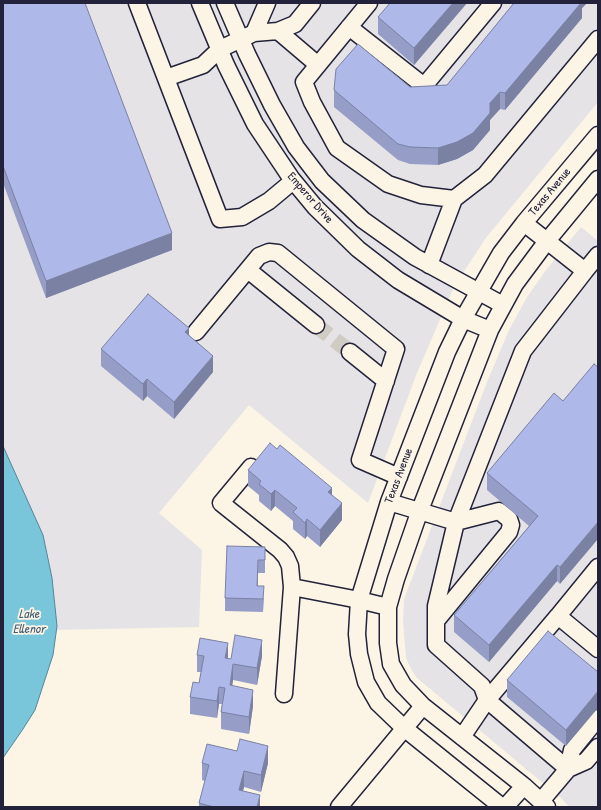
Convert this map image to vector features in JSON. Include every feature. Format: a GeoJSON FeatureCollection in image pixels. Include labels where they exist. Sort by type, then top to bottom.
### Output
{"type":"FeatureCollection","features":[{"type":"Feature","properties":{"kind":"street"},"geometry":{"type":"LineString","coordinates":[[137,3],[220,219],[242,217],[269,201],[293,181]]}},
{"type":"Feature","properties":{"kind":"street","name":"Emperor Drive"},"geometry":{"type":"LineString","coordinates":[[200,3],[255,124],[293,181],[315,207],[358,249],[398,280],[463,319],[490,330]]}},
{"type":"Feature","properties":{"kind":"street","name":"Emperor Drive"},"geometry":{"type":"LineString","coordinates":[[225,3],[247,36],[272,105],[292,141],[322,181],[363,220],[415,257],[503,305]]}},
{"type":"Feature","properties":{"kind":"street"},"geometry":{"type":"LineString","coordinates":[[247,36],[267,3]]}},
{"type":"Feature","properties":{"kind":"street"},"geometry":{"type":"LineString","coordinates":[[166,78],[203,65],[220,49],[247,36],[278,31],[295,24],[312,3]]}},
{"type":"Feature","properties":{"kind":"street"},"geometry":{"type":"LineString","coordinates":[[369,3],[304,82],[312,102],[337,148],[388,184],[421,195],[454,198]]}},
{"type":"Feature","properties":{"kind":"street"},"geometry":{"type":"LineString","coordinates":[[349,27],[424,86],[493,3]]}},
{"type":"Feature","properties":{"kind":"street"},"geometry":{"type":"LineString","coordinates":[[278,31],[318,65]]}},
{"type":"Feature","properties":{"kind":"street"},"geometry":{"type":"LineString","coordinates":[[428,264],[454,198],[485,175],[598,39]]}},
{"type":"Feature","properties":{"kind":"street","name":"Texas Avenue"},"geometry":{"type":"LineString","coordinates":[[502,807],[404,728],[378,703],[366,682],[359,654],[359,600],[389,502],[447,352],[463,319],[501,253],[524,223],[598,135]]}},
{"type":"Feature","properties":{"kind":"street"},"geometry":{"type":"LineString","coordinates":[[598,179],[515,284],[490,330],[420,510],[388,607],[388,643],[391,664],[403,685],[423,706],[524,786],[544,804],[568,769],[572,750],[598,718]]}},
{"type":"Feature","properties":{"kind":"street"},"geometry":{"type":"LineString","coordinates":[[524,223],[585,271]]}},
{"type":"Feature","properties":{"kind":"street"},"geometry":{"type":"LineString","coordinates":[[196,332],[259,256],[269,252],[278,253],[396,349],[360,460],[399,477]]}},
{"type":"Feature","properties":{"kind":"street"},"geometry":{"type":"LineString","coordinates":[[568,769],[487,700],[482,686],[436,645],[436,606],[456,522],[523,351],[598,255]]}},
{"type":"Feature","properties":{"kind":"street"},"geometry":{"type":"LineString","coordinates":[[248,270],[316,325]]}},
{"type":"Feature","properties":{"kind":"street"},"geometry":{"type":"LineString","coordinates":[[350,352],[386,381]]}},
{"type":"Feature","properties":{"kind":"street"},"geometry":{"type":"LineString","coordinates":[[251,466],[221,503],[280,550],[286,556],[290,566],[292,587],[284,694]]}},
{"type":"Feature","properties":{"kind":"street"},"geometry":{"type":"LineString","coordinates":[[389,502],[420,510],[456,522],[499,511],[508,519],[511,526],[509,532],[436,621]]}},
{"type":"Feature","properties":{"kind":"street"},"geometry":{"type":"LineString","coordinates":[[462,737],[487,700],[598,567]]}},
{"type":"Feature","properties":{"kind":"street"},"geometry":{"type":"LineString","coordinates":[[292,587],[388,607]]}},
{"type":"Feature","properties":{"kind":"street"},"geometry":{"type":"LineString","coordinates":[[558,616],[598,649]]}},
{"type":"Feature","properties":{"kind":"street"},"geometry":{"type":"LineString","coordinates":[[339,807],[423,706]]}},
{"type":"Feature","properties":{"kind":"street"},"geometry":{"type":"LineString","coordinates":[[568,769],[586,761],[598,747]]}},
{"type":"Feature","properties":{"kind":"street"},"geometry":{"type":"LineString","coordinates":[[506,807],[524,786]]}},
{"type":"Feature","properties":{"kind":"shaded area"},"geometry":{"type":"Polygon","coordinates":[[[3,3],[598,3],[598,102],[485,239],[454,287],[417,373],[368,503],[249,405],[159,513],[202,550],[199,627],[3,631],[3,3]]]}},
{"type":"Feature","properties":{"kind":"shaded area"},"geometry":{"type":"Polygon","coordinates":[[[581,227],[598,241],[598,807],[569,807],[562,799],[417,678],[406,658],[403,620],[404,599],[487,382],[509,330],[527,297],[546,270],[581,227]]]}},
{"type":"Feature","properties":{"kind":"water","name":"Lake Ellenor"},"geometry":{"type":"Polygon","coordinates":[[[3,446],[43,535],[52,578],[57,626],[53,655],[35,710],[3,758],[3,446]]]}},
{"type":"Feature","properties":{"kind":"building"},"geometry":{"type":"Polygon","coordinates":[[[3,3],[85,3],[172,233],[46,281],[3,166],[3,3]]]}},
{"type":"Feature","properties":{"kind":"building"},"geometry":{"type":"Polygon","coordinates":[[[390,3],[453,3],[414,48],[378,17],[390,3]]]}},
{"type":"Feature","properties":{"kind":"building"},"geometry":{"type":"Polygon","coordinates":[[[514,3],[581,3],[505,93],[500,92],[490,103],[490,113],[473,133],[457,142],[438,148],[410,147],[398,144],[334,90],[336,69],[358,44],[410,87],[447,85],[514,3]]]}},
{"type":"Feature","properties":{"kind":"building"},"geometry":{"type":"Polygon","coordinates":[[[148,294],[189,328],[185,332],[213,356],[174,402],[147,379],[143,384],[101,349],[148,294]]]}},
{"type":"Feature","properties":{"kind":"building"},"geometry":{"type":"Polygon","coordinates":[[[594,364],[598,367],[598,522],[560,567],[557,565],[489,645],[454,615],[538,516],[487,473],[554,393],[563,401],[594,364]]]}},
{"type":"Feature","properties":{"kind":"building"},"geometry":{"type":"Polygon","coordinates":[[[270,443],[277,449],[280,445],[332,488],[328,492],[342,503],[320,530],[307,519],[305,523],[293,512],[297,508],[275,490],[271,494],[259,484],[261,481],[248,470],[270,443]]]}},
{"type":"Feature","properties":{"kind":"building"},"geometry":{"type":"Polygon","coordinates":[[[227,546],[265,547],[265,560],[258,560],[257,586],[264,586],[263,599],[225,598],[227,546]]]}},
{"type":"Feature","properties":{"kind":"building"},"geometry":{"type":"Polygon","coordinates":[[[548,631],[598,672],[598,691],[566,730],[507,680],[548,631]]]}},
{"type":"Feature","properties":{"kind":"building"},"geometry":{"type":"Polygon","coordinates":[[[235,635],[262,640],[257,668],[233,664],[230,685],[253,690],[249,717],[221,712],[225,688],[219,687],[217,701],[190,697],[193,682],[199,683],[204,656],[197,655],[200,638],[228,643],[225,658],[231,659],[235,635]]]}},
{"type":"Feature","properties":{"kind":"building"},"geometry":{"type":"Polygon","coordinates":[[[240,739],[268,746],[261,775],[244,771],[239,790],[260,795],[257,807],[214,807],[199,803],[209,765],[202,763],[207,744],[237,751],[240,739]]]}},
{"type":"Feature","properties":{"kind":"tunnel"},"geometry":{"type":"LineString","coordinates":[[316,325],[350,352]]}}]}
